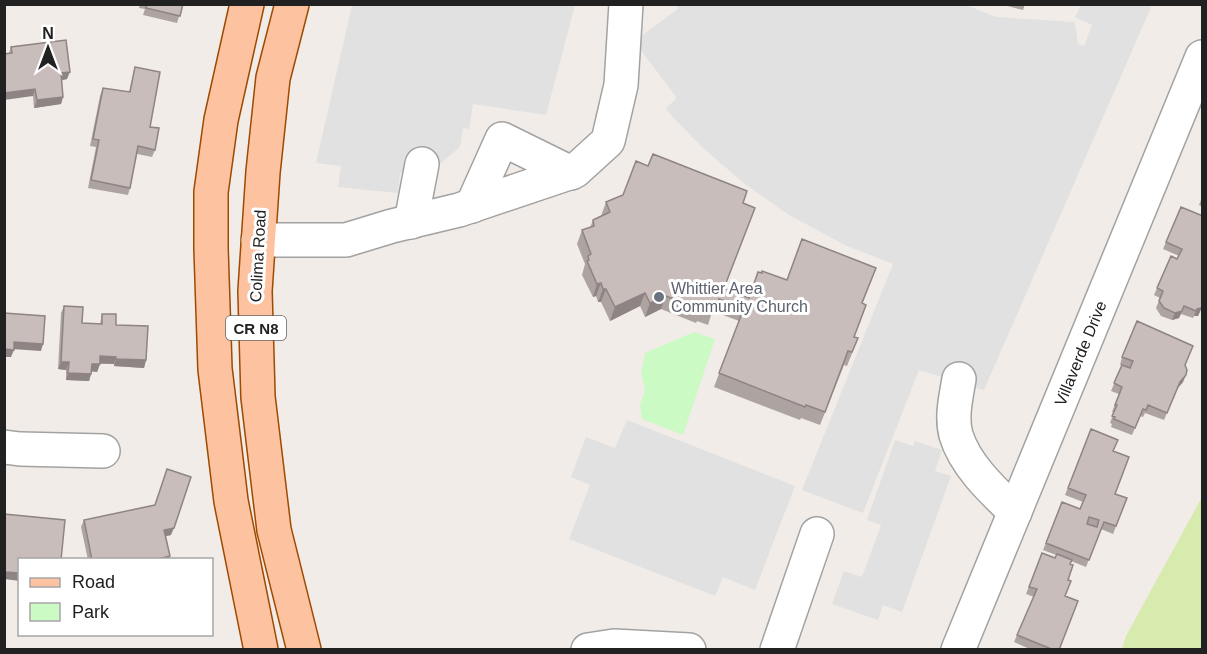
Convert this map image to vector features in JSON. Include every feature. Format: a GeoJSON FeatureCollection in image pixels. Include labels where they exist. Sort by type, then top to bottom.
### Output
{"type":"FeatureCollection","features":[{"type":"Feature","properties":{"kind":"main road","name":"CR N8"},"geometry":{"type":"LineString","coordinates":[[247,4],[221,120],[211,192],[211,248],[215,369],[231,501],[261,650]]}},
{"type":"Feature","properties":{"kind":"main road","name":"Colima Road"},"geometry":{"type":"LineString","coordinates":[[292,4],[273,78],[263,172],[255,291],[258,397],[274,530],[304,650]]}},
{"type":"Feature","properties":{"kind":"street"},"geometry":{"type":"LineString","coordinates":[[258,240],[346,240],[472,206],[571,173],[608,141],[621,85],[626,4]]}},
{"type":"Feature","properties":{"kind":"street","name":"Villaverde Drive"},"geometry":{"type":"LineString","coordinates":[[958,650],[1203,57]]}},
{"type":"Feature","properties":{"kind":"street"},"geometry":{"type":"LineString","coordinates":[[472,206],[502,140],[571,173]]}},
{"type":"Feature","properties":{"kind":"street"},"geometry":{"type":"LineString","coordinates":[[411,222],[422,164]]}},
{"type":"Feature","properties":{"kind":"street"},"geometry":{"type":"LineString","coordinates":[[959,379],[954,408],[956,434],[966,455],[988,486],[1015,512]]}},
{"type":"Feature","properties":{"kind":"street"},"geometry":{"type":"LineString","coordinates":[[4,447],[103,451]]}},
{"type":"Feature","properties":{"kind":"street"},"geometry":{"type":"LineString","coordinates":[[777,650],[817,534]]}},
{"type":"Feature","properties":{"kind":"street"},"geometry":{"type":"LineString","coordinates":[[588,650],[614,646],[689,650]]}},
{"type":"Feature","properties":{"kind":"green space"},"geometry":{"type":"Polygon","coordinates":[[[694,332],[715,339],[683,435],[642,419],[640,405],[645,390],[641,373],[645,353],[694,332]]]}},
{"type":"Feature","properties":{"kind":"green space"},"geometry":{"type":"Polygon","coordinates":[[[1202,497],[1202,649],[1122,649],[1126,636],[1202,497]]]}},
{"type":"Feature","properties":{"kind":"shaded area"},"geometry":{"type":"Polygon","coordinates":[[[964,4],[996,17],[1075,22],[1078,44],[1084,46],[1092,25],[1075,17],[1081,5],[1152,5],[984,390],[919,370],[863,513],[802,490],[893,264],[847,246],[789,215],[745,184],[703,148],[666,108],[677,98],[634,41],[678,9],[676,5],[964,4]]]}},
{"type":"Feature","properties":{"kind":"shaded area"},"geometry":{"type":"Polygon","coordinates":[[[352,5],[575,5],[546,115],[473,104],[469,129],[463,128],[460,147],[428,174],[400,173],[398,193],[338,187],[341,166],[316,163],[352,5]]]}},
{"type":"Feature","properties":{"kind":"shaded area"},"geometry":{"type":"Polygon","coordinates":[[[627,420],[795,486],[755,590],[723,577],[715,596],[569,539],[590,485],[571,477],[586,437],[615,448],[627,420]]]}},
{"type":"Feature","properties":{"kind":"shaded area"},"geometry":{"type":"Polygon","coordinates":[[[895,440],[913,446],[915,441],[942,450],[935,471],[951,476],[902,612],[883,605],[878,620],[832,604],[844,571],[862,577],[881,525],[867,520],[895,440]]]}},
{"type":"Feature","properties":{"kind":"building"},"geometry":{"type":"Polygon","coordinates":[[[147,4],[183,4],[180,16],[146,8],[147,4]]]}},
{"type":"Feature","properties":{"kind":"building"},"geometry":{"type":"Polygon","coordinates":[[[66,40],[70,72],[61,73],[63,97],[37,100],[35,89],[4,93],[4,54],[12,53],[11,47],[66,40]]]}},
{"type":"Feature","properties":{"kind":"building"},"geometry":{"type":"Polygon","coordinates":[[[135,67],[160,72],[150,127],[159,128],[155,150],[138,146],[130,188],[91,180],[99,140],[93,139],[103,88],[130,92],[135,67]]]}},
{"type":"Feature","properties":{"kind":"building","name":"Whittier Area Community Church"},"geometry":{"type":"Polygon","coordinates":[[[653,154],[747,191],[743,203],[755,208],[724,288],[749,298],[758,272],[762,273],[762,271],[787,280],[802,239],[876,268],[862,303],[866,305],[854,337],[858,338],[852,352],[848,351],[825,412],[806,405],[805,407],[719,373],[744,308],[719,299],[712,311],[702,307],[701,310],[666,296],[650,303],[645,293],[615,307],[606,289],[603,289],[601,283],[597,284],[587,261],[591,254],[582,230],[594,226],[593,220],[610,212],[606,202],[623,195],[636,161],[648,166],[653,154]]]}},
{"type":"Feature","properties":{"kind":"building"},"geometry":{"type":"Polygon","coordinates":[[[1181,207],[1203,216],[1203,305],[1196,311],[1184,306],[1182,311],[1175,313],[1164,308],[1159,301],[1163,291],[1157,288],[1171,256],[1177,259],[1182,249],[1166,242],[1181,207]]]}},
{"type":"Feature","properties":{"kind":"building"},"geometry":{"type":"Polygon","coordinates":[[[64,306],[83,307],[82,323],[102,324],[102,314],[116,314],[116,325],[148,326],[146,360],[100,356],[100,364],[92,364],[91,374],[68,373],[69,362],[61,362],[64,306]]]}},
{"type":"Feature","properties":{"kind":"building"},"geometry":{"type":"Polygon","coordinates":[[[4,313],[45,316],[43,344],[14,342],[14,350],[4,349],[4,313]]]}},
{"type":"Feature","properties":{"kind":"building"},"geometry":{"type":"Polygon","coordinates":[[[1137,321],[1193,346],[1185,365],[1186,375],[1180,382],[1167,413],[1148,405],[1146,410],[1143,409],[1135,428],[1112,416],[1122,387],[1114,383],[1122,365],[1130,368],[1133,361],[1122,357],[1137,321]]]}},
{"type":"Feature","properties":{"kind":"building"},"geometry":{"type":"Polygon","coordinates":[[[1091,429],[1118,440],[1113,451],[1129,457],[1115,494],[1127,498],[1116,526],[1104,522],[1089,560],[1046,543],[1062,502],[1080,509],[1086,495],[1068,488],[1091,429]],[[1089,517],[1087,524],[1097,527],[1099,520],[1089,517]]]}},
{"type":"Feature","properties":{"kind":"building"},"geometry":{"type":"Polygon","coordinates":[[[167,469],[191,477],[174,528],[164,530],[170,556],[92,558],[84,520],[155,505],[167,469]]]}},
{"type":"Feature","properties":{"kind":"building"},"geometry":{"type":"Polygon","coordinates":[[[4,514],[65,520],[61,558],[18,558],[18,573],[4,572],[4,514]]]}},
{"type":"Feature","properties":{"kind":"building"},"geometry":{"type":"Polygon","coordinates":[[[1042,553],[1055,558],[1057,554],[1072,560],[1070,564],[1073,565],[1068,580],[1071,581],[1065,596],[1078,601],[1059,650],[1017,635],[1037,589],[1029,587],[1042,553]]]}},
{"type":"Feature","properties":{"kind":"place","name":"Whittier Area Community Church"},"geometry":{"type":"Point","coordinates":[659,297]}}]}
